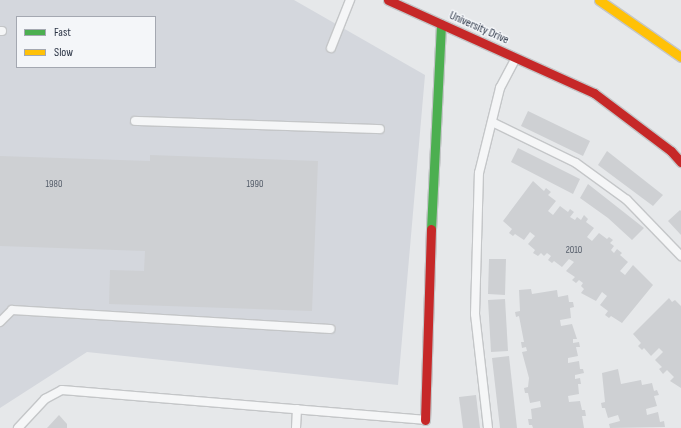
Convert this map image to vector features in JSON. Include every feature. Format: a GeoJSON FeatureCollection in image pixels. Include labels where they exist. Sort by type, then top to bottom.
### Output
{"type":"FeatureCollection","features":[{"type":"Feature","properties":{"kind":"main road","name":"University Drive"},"geometry":{"type":"LineString","coordinates":[[388,0],[594,93],[671,151],[681,162]]}},
{"type":"Feature","properties":{"kind":"main road"},"geometry":{"type":"LineString","coordinates":[[599,0],[681,57]]}},
{"type":"Feature","properties":{"kind":"main road"},"geometry":{"type":"LineString","coordinates":[[425,424],[426,341],[441,24]]}},
{"type":"Feature","properties":{"kind":"lane"},"geometry":{"type":"LineString","coordinates":[[331,48],[350,0]]}},
{"type":"Feature","properties":{"kind":"lane"},"geometry":{"type":"LineString","coordinates":[[488,428],[475,314],[479,173],[500,88],[517,58]]}},
{"type":"Feature","properties":{"kind":"lane"},"geometry":{"type":"LineString","coordinates":[[135,121],[380,129]]}},
{"type":"Feature","properties":{"kind":"lane"},"geometry":{"type":"LineString","coordinates":[[492,122],[582,167],[628,200],[681,256]]}},
{"type":"Feature","properties":{"kind":"lane"},"geometry":{"type":"LineString","coordinates":[[0,322],[12,310],[330,329]]}},
{"type":"Feature","properties":{"kind":"lane"},"geometry":{"type":"LineString","coordinates":[[18,428],[45,400],[62,390],[297,409],[425,424]]}},
{"type":"Feature","properties":{"kind":"lane"},"geometry":{"type":"LineString","coordinates":[[296,428],[297,409]]}},
{"type":"Feature","properties":{"kind":"shaded area"},"geometry":{"type":"Polygon","coordinates":[[[0,0],[294,0],[425,75],[398,385],[87,352],[0,408],[0,0]]]}},
{"type":"Feature","properties":{"kind":"building"},"geometry":{"type":"Polygon","coordinates":[[[528,111],[590,141],[583,156],[521,126],[528,111]]]}},
{"type":"Feature","properties":{"kind":"building"},"geometry":{"type":"Polygon","coordinates":[[[518,148],[580,179],[573,194],[511,162],[518,148]]]}},
{"type":"Feature","properties":{"kind":"building"},"geometry":{"type":"Polygon","coordinates":[[[607,151],[663,195],[653,206],[598,165],[607,151]]]}},
{"type":"Feature","properties":{"kind":"building"},"geometry":{"type":"Polygon","coordinates":[[[150,155],[318,161],[312,311],[109,304],[110,270],[144,271],[145,251],[0,246],[0,156],[150,161],[150,155]]]}},
{"type":"Feature","properties":{"kind":"building"},"geometry":{"type":"Polygon","coordinates":[[[533,181],[544,191],[546,188],[551,192],[548,195],[556,201],[548,211],[553,215],[560,206],[568,212],[570,209],[574,212],[570,217],[575,220],[577,217],[581,220],[584,215],[588,219],[586,222],[594,228],[587,237],[592,241],[599,233],[607,239],[609,237],[613,240],[610,243],[614,246],[611,250],[614,253],[617,249],[622,253],[620,255],[628,262],[620,271],[625,275],[633,265],[653,285],[622,323],[611,316],[609,318],[605,315],[608,311],[600,305],[607,296],[602,292],[596,301],[581,293],[584,289],[581,286],[583,283],[579,280],[576,283],[572,280],[575,277],[566,271],[574,262],[569,259],[562,267],[554,261],[552,263],[548,260],[551,256],[547,253],[544,256],[541,253],[538,256],[533,253],[535,250],[528,244],[535,236],[530,232],[524,240],[515,234],[513,236],[509,233],[512,229],[503,221],[533,181]]]}},
{"type":"Feature","properties":{"kind":"building"},"geometry":{"type":"Polygon","coordinates":[[[588,184],[644,228],[632,240],[608,218],[580,198],[588,184]]]}},
{"type":"Feature","properties":{"kind":"building"},"geometry":{"type":"Polygon","coordinates":[[[680,210],[681,211],[681,235],[668,221],[680,210]]]}},
{"type":"Feature","properties":{"kind":"building"},"geometry":{"type":"Polygon","coordinates":[[[489,259],[506,259],[505,295],[488,294],[489,259]]]}},
{"type":"Feature","properties":{"kind":"building"},"geometry":{"type":"Polygon","coordinates":[[[531,289],[532,294],[557,290],[558,297],[568,295],[569,302],[573,302],[574,307],[570,308],[571,318],[560,320],[561,326],[572,324],[577,339],[573,339],[573,343],[579,342],[580,347],[576,347],[578,356],[568,358],[568,363],[579,361],[580,369],[583,369],[584,373],[575,375],[575,379],[580,378],[581,384],[578,384],[579,394],[568,396],[569,402],[580,401],[582,410],[585,410],[586,416],[582,416],[584,428],[533,428],[532,425],[529,425],[528,419],[532,419],[531,409],[541,407],[540,401],[530,403],[528,393],[525,393],[524,388],[528,387],[529,378],[522,352],[527,351],[526,347],[522,348],[521,342],[524,342],[519,316],[516,317],[515,312],[520,311],[519,290],[531,289]]]}},
{"type":"Feature","properties":{"kind":"building"},"geometry":{"type":"Polygon","coordinates":[[[669,298],[672,302],[675,300],[681,306],[681,388],[670,381],[674,377],[667,370],[663,374],[659,369],[662,367],[655,360],[663,352],[659,348],[651,356],[644,348],[642,350],[638,346],[641,343],[633,334],[669,298]]]}},
{"type":"Feature","properties":{"kind":"building"},"geometry":{"type":"Polygon","coordinates":[[[505,299],[508,351],[491,352],[488,300],[505,299]]]}},
{"type":"Feature","properties":{"kind":"building"},"geometry":{"type":"Polygon","coordinates":[[[509,356],[517,428],[500,428],[492,358],[509,356]]]}},
{"type":"Feature","properties":{"kind":"building"},"geometry":{"type":"Polygon","coordinates":[[[618,369],[621,384],[641,380],[642,385],[652,383],[654,391],[657,390],[659,395],[654,396],[657,406],[646,409],[647,415],[658,412],[660,422],[664,421],[665,427],[610,428],[609,424],[620,421],[618,415],[608,418],[605,408],[602,408],[601,403],[605,402],[602,373],[618,369]]]}},
{"type":"Feature","properties":{"kind":"building"},"geometry":{"type":"Polygon","coordinates":[[[476,395],[480,428],[463,428],[459,397],[476,395]]]}},
{"type":"Feature","properties":{"kind":"building"},"geometry":{"type":"Polygon","coordinates":[[[59,415],[67,424],[67,428],[47,428],[59,415]]]}},
{"type":"Feature","properties":{"kind":"traffic: fast"},"geometry":{"type":"LineString","coordinates":[[431,229],[441,24]]}},
{"type":"Feature","properties":{"kind":"traffic: slow"},"geometry":{"type":"LineString","coordinates":[[599,0],[681,57]]}},
{"type":"Feature","properties":{"kind":"traffic: jam"},"geometry":{"type":"LineString","coordinates":[[388,0],[594,93],[671,151],[681,162]]}},
{"type":"Feature","properties":{"kind":"traffic: jam"},"geometry":{"type":"LineString","coordinates":[[425,420],[431,229]]}}]}
